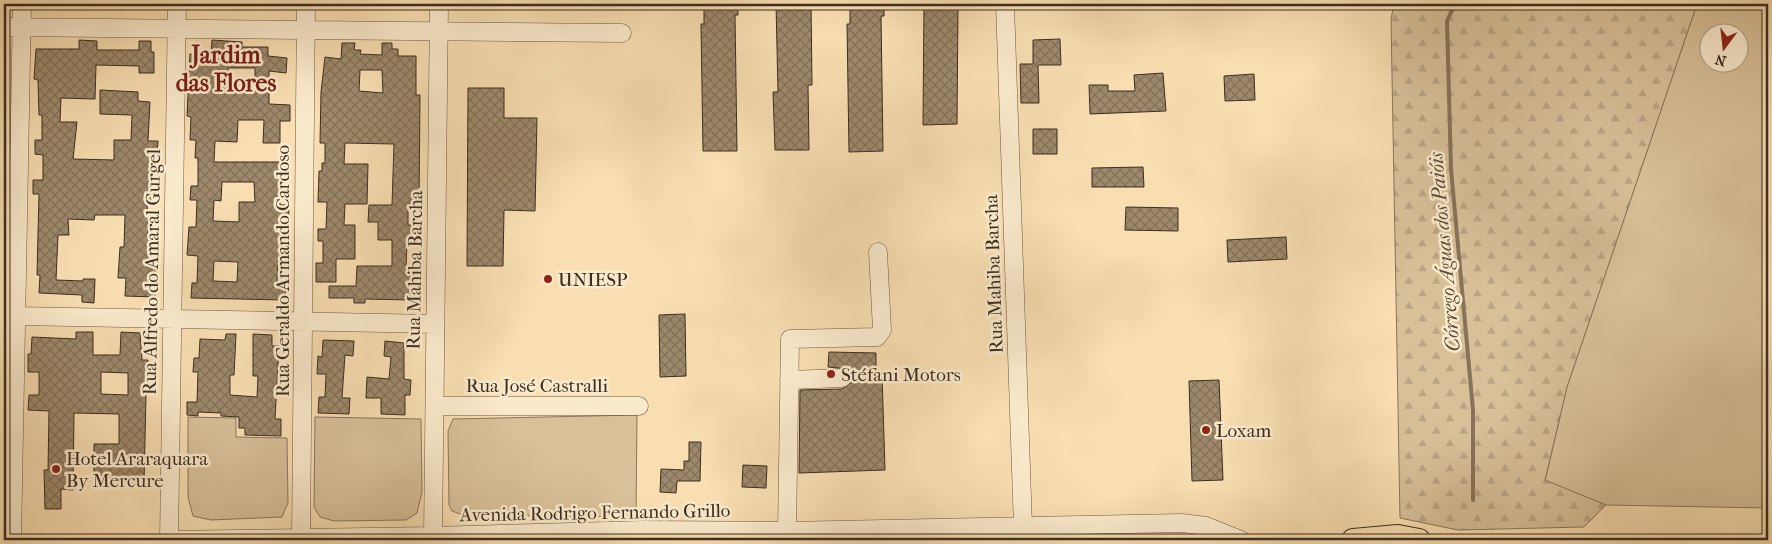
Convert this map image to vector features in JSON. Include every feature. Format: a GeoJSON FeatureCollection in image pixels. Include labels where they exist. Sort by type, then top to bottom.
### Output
{"type":"FeatureCollection","features":[{"type":"Feature","properties":{"kind":"main road"},"geometry":{"type":"LineString","coordinates":[[1354,540],[1406,539]]}},
{"type":"Feature","properties":{"kind":"street"},"geometry":{"type":"LineString","coordinates":[[12,540],[17,316],[11,183],[22,4]]}},
{"type":"Feature","properties":{"kind":"street","name":"Rua Alfredo do Amaral Gurgel"},"geometry":{"type":"LineString","coordinates":[[169,540],[177,4]]}},
{"type":"Feature","properties":{"kind":"street","name":"Rua Geraldo Armando Cardoso"},"geometry":{"type":"LineString","coordinates":[[301,538],[306,4]]}},
{"type":"Feature","properties":{"kind":"street","name":"Rua Mahiba Barcha"},"geometry":{"type":"LineString","coordinates":[[433,536],[439,4]]}},
{"type":"Feature","properties":{"kind":"street","name":"Rua Mahiba Barcha"},"geometry":{"type":"LineString","coordinates":[[1004,4],[1026,534]]}},
{"type":"Feature","properties":{"kind":"street"},"geometry":{"type":"LineString","coordinates":[[4,27],[622,33]]}},
{"type":"Feature","properties":{"kind":"street"},"geometry":{"type":"LineString","coordinates":[[787,531],[790,339],[876,337],[880,334],[878,252]]}},
{"type":"Feature","properties":{"kind":"street"},"geometry":{"type":"LineString","coordinates":[[17,316],[435,324]]}},
{"type":"Feature","properties":{"kind":"street"},"geometry":{"type":"LineString","coordinates":[[789,380],[842,378]]}},
{"type":"Feature","properties":{"kind":"street","name":"Rua José Castralli"},"geometry":{"type":"LineString","coordinates":[[435,406],[639,406]]}},
{"type":"Feature","properties":{"kind":"street","name":"Avenida Rodrigo Fernando Grillo"},"geometry":{"type":"LineString","coordinates":[[169,540],[433,536],[642,530],[1026,534],[1182,523],[1206,526],[1241,540]]}},
{"type":"Feature","properties":{"kind":"green space"},"geometry":{"type":"Polygon","coordinates":[[[1394,4],[1697,4],[1567,387],[1545,480],[1606,505],[1584,527],[1458,530],[1400,518],[1391,19],[1394,4]]]}},
{"type":"Feature","properties":{"kind":"green space"},"geometry":{"type":"Polygon","coordinates":[[[1697,4],[1768,4],[1768,508],[1606,505],[1545,481],[1567,387],[1697,4]]]}},
{"type":"Feature","properties":{"kind":"green space"},"geometry":{"type":"Polygon","coordinates":[[[637,415],[636,517],[463,515],[452,511],[449,505],[448,431],[453,419],[637,415]]]}},
{"type":"Feature","properties":{"kind":"green space"},"geometry":{"type":"Polygon","coordinates":[[[188,417],[236,418],[236,437],[287,438],[288,503],[282,517],[211,520],[193,516],[188,497],[188,417]]]}},
{"type":"Feature","properties":{"kind":"green space"},"geometry":{"type":"Polygon","coordinates":[[[315,417],[421,419],[422,492],[417,513],[406,520],[334,521],[320,517],[314,507],[315,417]]]}},
{"type":"Feature","properties":{"kind":"building"},"geometry":{"type":"Polygon","coordinates":[[[704,4],[738,4],[738,15],[735,15],[737,151],[703,151],[701,24],[704,24],[704,4]]]}},
{"type":"Feature","properties":{"kind":"building"},"geometry":{"type":"Polygon","coordinates":[[[776,4],[811,4],[812,85],[808,85],[809,150],[775,150],[773,92],[778,92],[776,4]]]}},
{"type":"Feature","properties":{"kind":"building"},"geometry":{"type":"Polygon","coordinates":[[[850,4],[884,4],[884,16],[881,16],[883,151],[849,152],[847,24],[850,24],[850,4]]]}},
{"type":"Feature","properties":{"kind":"building"},"geometry":{"type":"Polygon","coordinates":[[[924,4],[958,4],[957,124],[923,125],[924,4]]]}},
{"type":"Feature","properties":{"kind":"building"},"geometry":{"type":"Polygon","coordinates":[[[1060,39],[1061,65],[1038,65],[1039,103],[1021,103],[1020,64],[1033,64],[1033,40],[1060,39]]]}},
{"type":"Feature","properties":{"kind":"building"},"geometry":{"type":"Polygon","coordinates":[[[79,40],[97,41],[97,50],[139,50],[139,41],[151,41],[151,52],[154,52],[154,73],[139,73],[139,66],[96,65],[95,99],[61,98],[60,122],[77,122],[73,159],[114,160],[114,140],[131,140],[132,115],[100,114],[100,90],[138,92],[138,101],[150,102],[148,141],[158,141],[157,157],[153,157],[152,181],[158,182],[157,200],[147,200],[148,238],[158,238],[155,297],[125,296],[126,278],[118,278],[120,247],[124,247],[125,215],[95,215],[94,220],[68,219],[69,235],[58,235],[56,280],[83,281],[83,279],[95,279],[94,303],[82,302],[82,295],[39,293],[40,275],[37,275],[39,194],[33,194],[33,180],[43,180],[43,155],[35,154],[35,140],[42,140],[42,115],[39,115],[38,80],[34,79],[36,49],[79,49],[79,40]]]}},
{"type":"Feature","properties":{"kind":"building"},"geometry":{"type":"Polygon","coordinates":[[[212,40],[242,42],[242,47],[268,47],[268,56],[287,58],[286,73],[269,71],[269,104],[290,105],[290,121],[280,121],[280,143],[263,143],[264,120],[238,120],[237,142],[215,141],[214,162],[288,162],[288,182],[279,182],[280,205],[289,205],[287,258],[278,258],[277,282],[286,283],[285,300],[191,298],[192,283],[197,283],[198,256],[187,255],[189,227],[196,227],[197,200],[190,200],[191,186],[198,186],[198,158],[195,158],[196,140],[190,140],[191,117],[187,116],[190,54],[211,55],[212,40]],[[228,68],[227,92],[255,92],[255,68],[228,68]],[[222,182],[221,201],[214,200],[213,221],[239,222],[239,202],[255,202],[254,182],[222,182]],[[214,261],[213,281],[237,282],[238,262],[214,261]]]}},
{"type":"Feature","properties":{"kind":"building"},"geometry":{"type":"Polygon","coordinates":[[[342,43],[355,43],[354,50],[361,50],[360,54],[382,55],[382,43],[392,43],[392,49],[398,49],[398,56],[416,56],[416,95],[420,95],[419,204],[408,204],[408,225],[420,225],[420,244],[407,244],[406,267],[417,267],[417,283],[411,283],[410,300],[365,299],[365,303],[354,303],[354,298],[329,298],[329,286],[356,286],[357,266],[392,266],[392,240],[378,240],[378,222],[368,222],[369,205],[392,205],[394,144],[345,143],[344,164],[368,164],[367,204],[345,204],[344,225],[355,225],[355,259],[336,259],[336,282],[316,282],[316,263],[323,263],[323,241],[318,241],[318,229],[326,229],[327,202],[318,202],[319,171],[322,171],[322,163],[325,163],[325,143],[320,143],[321,92],[325,57],[341,59],[342,43]],[[360,70],[359,91],[383,93],[382,70],[360,70]]]}},
{"type":"Feature","properties":{"kind":"building"},"geometry":{"type":"Polygon","coordinates":[[[1163,73],[1166,111],[1090,114],[1089,85],[1108,85],[1108,91],[1135,91],[1134,75],[1163,73]]]}},
{"type":"Feature","properties":{"kind":"building"},"geometry":{"type":"Polygon","coordinates":[[[1254,74],[1255,100],[1225,101],[1224,76],[1254,74]]]}},
{"type":"Feature","properties":{"kind":"building"},"geometry":{"type":"Polygon","coordinates":[[[468,88],[504,88],[504,118],[537,118],[535,211],[504,210],[503,266],[467,266],[468,88]]]}},
{"type":"Feature","properties":{"kind":"building"},"geometry":{"type":"Polygon","coordinates":[[[1033,129],[1057,129],[1057,154],[1033,154],[1033,129]]]}},
{"type":"Feature","properties":{"kind":"building"},"geometry":{"type":"Polygon","coordinates":[[[1143,167],[1144,187],[1092,187],[1092,168],[1143,167]]]}},
{"type":"Feature","properties":{"kind":"building"},"geometry":{"type":"Polygon","coordinates":[[[1126,207],[1178,208],[1178,231],[1125,230],[1126,207]]]}},
{"type":"Feature","properties":{"kind":"building"},"geometry":{"type":"Polygon","coordinates":[[[1286,237],[1287,259],[1228,262],[1227,240],[1286,237]]]}},
{"type":"Feature","properties":{"kind":"building"},"geometry":{"type":"Polygon","coordinates":[[[685,314],[686,376],[660,377],[659,315],[685,314]]]}},
{"type":"Feature","properties":{"kind":"building"},"geometry":{"type":"Polygon","coordinates":[[[76,332],[93,332],[93,355],[120,355],[121,332],[140,333],[142,360],[148,360],[147,384],[155,384],[155,394],[146,394],[144,483],[94,482],[94,444],[119,444],[119,414],[74,413],[73,490],[61,489],[61,509],[45,509],[44,470],[48,470],[49,411],[28,410],[29,395],[39,395],[39,372],[28,372],[28,354],[31,354],[32,337],[76,339],[76,332]],[[101,372],[101,394],[128,395],[128,373],[101,372]]]}},
{"type":"Feature","properties":{"kind":"building"},"geometry":{"type":"Polygon","coordinates":[[[226,334],[236,334],[234,375],[230,375],[230,395],[257,397],[258,376],[253,376],[253,334],[272,335],[272,346],[279,346],[275,419],[281,419],[281,436],[245,435],[245,428],[239,428],[239,417],[221,416],[221,413],[198,412],[198,416],[187,415],[187,402],[197,402],[198,372],[193,372],[194,358],[199,358],[200,339],[225,340],[226,334]]]}},
{"type":"Feature","properties":{"kind":"building"},"geometry":{"type":"Polygon","coordinates":[[[323,340],[354,341],[353,356],[345,355],[342,398],[350,398],[349,414],[318,413],[319,397],[325,397],[326,374],[317,374],[318,356],[322,357],[323,340]]]}},
{"type":"Feature","properties":{"kind":"building"},"geometry":{"type":"Polygon","coordinates":[[[385,341],[404,343],[404,379],[411,380],[410,395],[405,395],[405,415],[381,414],[381,398],[366,398],[367,377],[389,379],[391,357],[384,356],[385,341]]]}},
{"type":"Feature","properties":{"kind":"building"},"geometry":{"type":"Polygon","coordinates":[[[829,352],[876,353],[876,376],[882,375],[885,470],[799,473],[800,390],[842,389],[852,382],[853,377],[847,369],[828,367],[829,352]]]}},
{"type":"Feature","properties":{"kind":"building","name":"Loxam"},"geometry":{"type":"Polygon","coordinates":[[[1219,380],[1223,480],[1192,481],[1189,381],[1219,380]]]}},
{"type":"Feature","properties":{"kind":"building"},"geometry":{"type":"Polygon","coordinates":[[[689,442],[701,442],[700,481],[677,481],[676,493],[660,492],[661,469],[684,470],[684,461],[689,461],[689,442]]]}},
{"type":"Feature","properties":{"kind":"building"},"geometry":{"type":"Polygon","coordinates":[[[743,465],[767,466],[766,488],[742,487],[743,465]]]}},
{"type":"Feature","properties":{"kind":"waterway","name":"Córrego Águas dos Paióis"},"geometry":{"type":"LineString","coordinates":[[1455,4],[1447,21],[1451,169],[1473,410],[1473,500]]}},
{"type":"Feature","properties":{"kind":"place","name":"UNIESP"},"geometry":{"type":"Point","coordinates":[548,279]}},
{"type":"Feature","properties":{"kind":"place","name":"Stéfani Motors"},"geometry":{"type":"Point","coordinates":[831,374]}},
{"type":"Feature","properties":{"kind":"place","name":"Loxam"},"geometry":{"type":"Point","coordinates":[1206,430]}},
{"type":"Feature","properties":{"kind":"place","name":"Hotel Araraquara By Mercure"},"geometry":{"type":"Point","coordinates":[56,469]}},
{"type":"Feature","properties":{"kind":"district","name":"Jardim das Flores"},"geometry":{"type":"Point","coordinates":[226,69]}}]}
